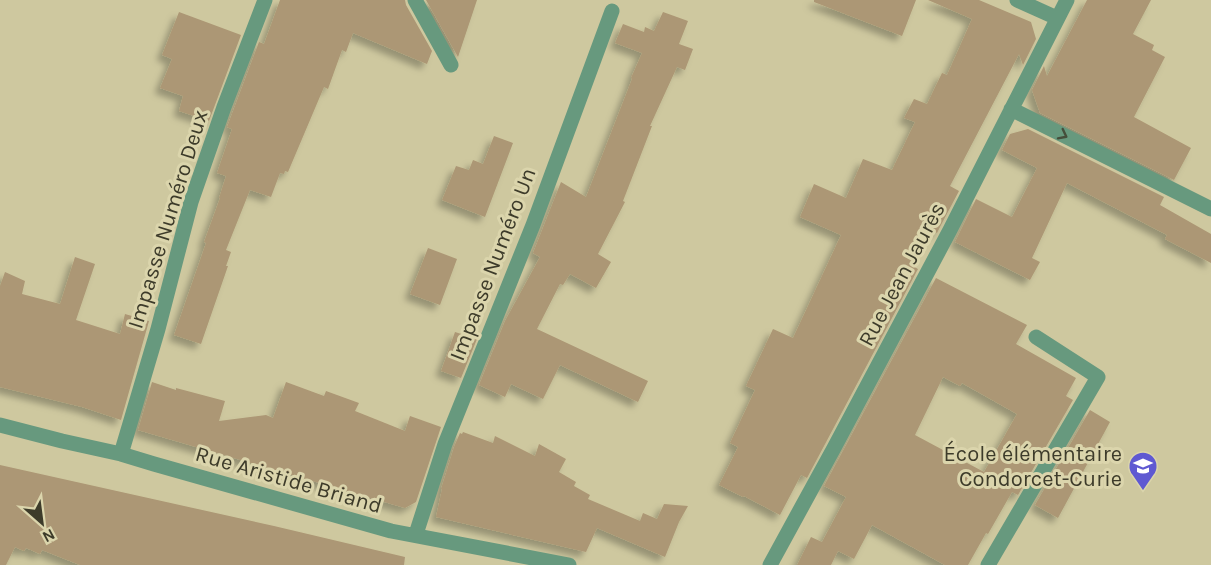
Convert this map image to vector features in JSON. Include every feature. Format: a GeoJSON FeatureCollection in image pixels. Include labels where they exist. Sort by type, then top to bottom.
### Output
{"type":"FeatureCollection","features":[{"type":"Feature","properties":{"kind":"street","name":"Impasse Numéro Deux"},"geometry":{"type":"LineString","coordinates":[[121,453],[158,329],[191,202],[265,0]]}},
{"type":"Feature","properties":{"kind":"street"},"geometry":{"type":"LineString","coordinates":[[414,0],[451,65]]}},
{"type":"Feature","properties":{"kind":"street"},"geometry":{"type":"LineString","coordinates":[[1017,0],[1057,18]]}},
{"type":"Feature","properties":{"kind":"street","name":"Rue Jean Jaurès"},"geometry":{"type":"LineString","coordinates":[[770,565],[945,240],[1067,0]]}},
{"type":"Feature","properties":{"kind":"street","name":"Impasse Numéro Un"},"geometry":{"type":"LineString","coordinates":[[416,534],[446,444],[533,225],[612,11]]}},
{"type":"Feature","properties":{"kind":"street"},"geometry":{"type":"LineString","coordinates":[[1011,109],[1211,209]]}},
{"type":"Feature","properties":{"kind":"street"},"geometry":{"type":"LineString","coordinates":[[988,565],[1098,377],[1036,337]]}},
{"type":"Feature","properties":{"kind":"street","name":"Rue Aristide Briand"},"geometry":{"type":"LineString","coordinates":[[0,425],[121,453],[392,531],[569,565]]}},
{"type":"Feature","properties":{"kind":"building"},"geometry":{"type":"Polygon","coordinates":[[[280,0],[405,0],[432,51],[427,64],[353,33],[346,52],[342,50],[328,89],[324,87],[288,172],[280,173],[271,197],[250,190],[226,250],[231,252],[226,266],[228,266],[201,344],[174,335],[206,243],[204,242],[226,176],[217,173],[232,129],[227,127],[259,42],[264,44],[280,0]]]}},
{"type":"Feature","properties":{"kind":"building"},"geometry":{"type":"Polygon","coordinates":[[[426,0],[477,0],[458,57],[426,0]]]}},
{"type":"Feature","properties":{"kind":"building"},"geometry":{"type":"Polygon","coordinates":[[[814,0],[916,0],[902,36],[814,2],[814,0]]]}},
{"type":"Feature","properties":{"kind":"building"},"geometry":{"type":"Polygon","coordinates":[[[928,0],[979,0],[1031,22],[1036,39],[1023,65],[1019,54],[950,186],[959,191],[937,233],[928,228],[909,264],[918,269],[807,478],[801,475],[780,515],[719,485],[738,447],[730,443],[755,390],[746,386],[773,329],[793,338],[841,235],[800,217],[814,184],[846,198],[863,159],[892,170],[915,122],[904,118],[914,99],[927,104],[942,73],[947,75],[972,19],[928,0]]]}},
{"type":"Feature","properties":{"kind":"building"},"geometry":{"type":"Polygon","coordinates":[[[1087,0],[1151,0],[1133,34],[1154,45],[1152,50],[1165,57],[1134,117],[1191,148],[1174,180],[1040,113],[1032,90],[1044,66],[1047,76],[1087,0]]]}},
{"type":"Feature","properties":{"kind":"building"},"geometry":{"type":"Polygon","coordinates":[[[179,12],[241,35],[209,121],[179,111],[183,96],[160,88],[172,59],[162,55],[179,12]]]}},
{"type":"Feature","properties":{"kind":"building"},"geometry":{"type":"Polygon","coordinates":[[[663,12],[688,21],[679,44],[693,49],[685,70],[677,67],[650,126],[652,126],[623,201],[625,202],[598,254],[611,262],[596,288],[570,274],[563,285],[560,284],[537,329],[648,381],[638,402],[560,365],[543,399],[511,384],[505,397],[479,385],[505,321],[540,257],[533,253],[561,182],[586,197],[642,53],[615,43],[623,24],[644,32],[645,27],[654,31],[663,12]]]}},
{"type":"Feature","properties":{"kind":"building"},"geometry":{"type":"Polygon","coordinates":[[[1028,129],[1164,197],[1160,205],[1211,234],[1211,263],[1165,239],[1167,235],[1067,183],[1032,258],[1040,262],[1030,280],[955,242],[976,199],[1012,217],[1037,168],[1002,150],[1010,134],[1028,129]]]}},
{"type":"Feature","properties":{"kind":"building"},"geometry":{"type":"Polygon","coordinates":[[[494,136],[513,143],[485,217],[442,200],[456,166],[469,170],[473,160],[483,164],[494,136]]]}},
{"type":"Feature","properties":{"kind":"building"},"geometry":{"type":"Polygon","coordinates":[[[428,248],[457,259],[440,305],[410,294],[428,248]]]}},
{"type":"Feature","properties":{"kind":"building"},"geometry":{"type":"Polygon","coordinates":[[[75,257],[95,264],[76,320],[120,334],[125,314],[149,321],[121,420],[82,407],[0,387],[0,286],[5,272],[25,281],[22,294],[60,304],[75,257]]]}},
{"type":"Feature","properties":{"kind":"building"},"geometry":{"type":"Polygon","coordinates":[[[936,278],[1027,325],[1016,344],[1076,378],[1066,396],[1073,400],[1018,495],[1012,492],[968,565],[945,565],[872,525],[854,559],[838,551],[831,565],[797,565],[811,537],[822,542],[846,497],[824,486],[936,278]],[[943,377],[915,435],[984,472],[1017,414],[962,383],[960,386],[943,377]]]}},
{"type":"Feature","properties":{"kind":"building"},"geometry":{"type":"Polygon","coordinates":[[[455,332],[477,339],[461,378],[441,371],[455,332]]]}},
{"type":"Feature","properties":{"kind":"building"},"geometry":{"type":"Polygon","coordinates":[[[152,382],[225,401],[219,421],[266,415],[273,418],[286,382],[324,396],[326,391],[359,403],[355,411],[405,431],[410,416],[441,427],[416,502],[405,508],[138,430],[152,382]]]}},
{"type":"Feature","properties":{"kind":"building"},"geometry":{"type":"Polygon","coordinates":[[[1090,410],[1110,422],[1058,518],[1035,505],[1090,410]]]}},
{"type":"Feature","properties":{"kind":"building"},"geometry":{"type":"Polygon","coordinates":[[[463,432],[493,443],[495,436],[535,456],[539,444],[566,459],[559,472],[576,482],[574,486],[590,495],[588,499],[640,521],[643,513],[657,519],[664,504],[688,506],[665,557],[597,528],[586,552],[436,517],[441,489],[454,447],[460,433],[463,432]]]}},
{"type":"Feature","properties":{"kind":"building"},"geometry":{"type":"Polygon","coordinates":[[[0,465],[405,557],[404,565],[80,565],[42,550],[40,554],[26,548],[24,551],[15,547],[6,565],[0,565],[0,465]]]}},
{"type":"Feature","properties":{"kind":"place","name":"École élémentaire Condorcet-Curie"},"geometry":{"type":"Point","coordinates":[1143,492]}}]}
